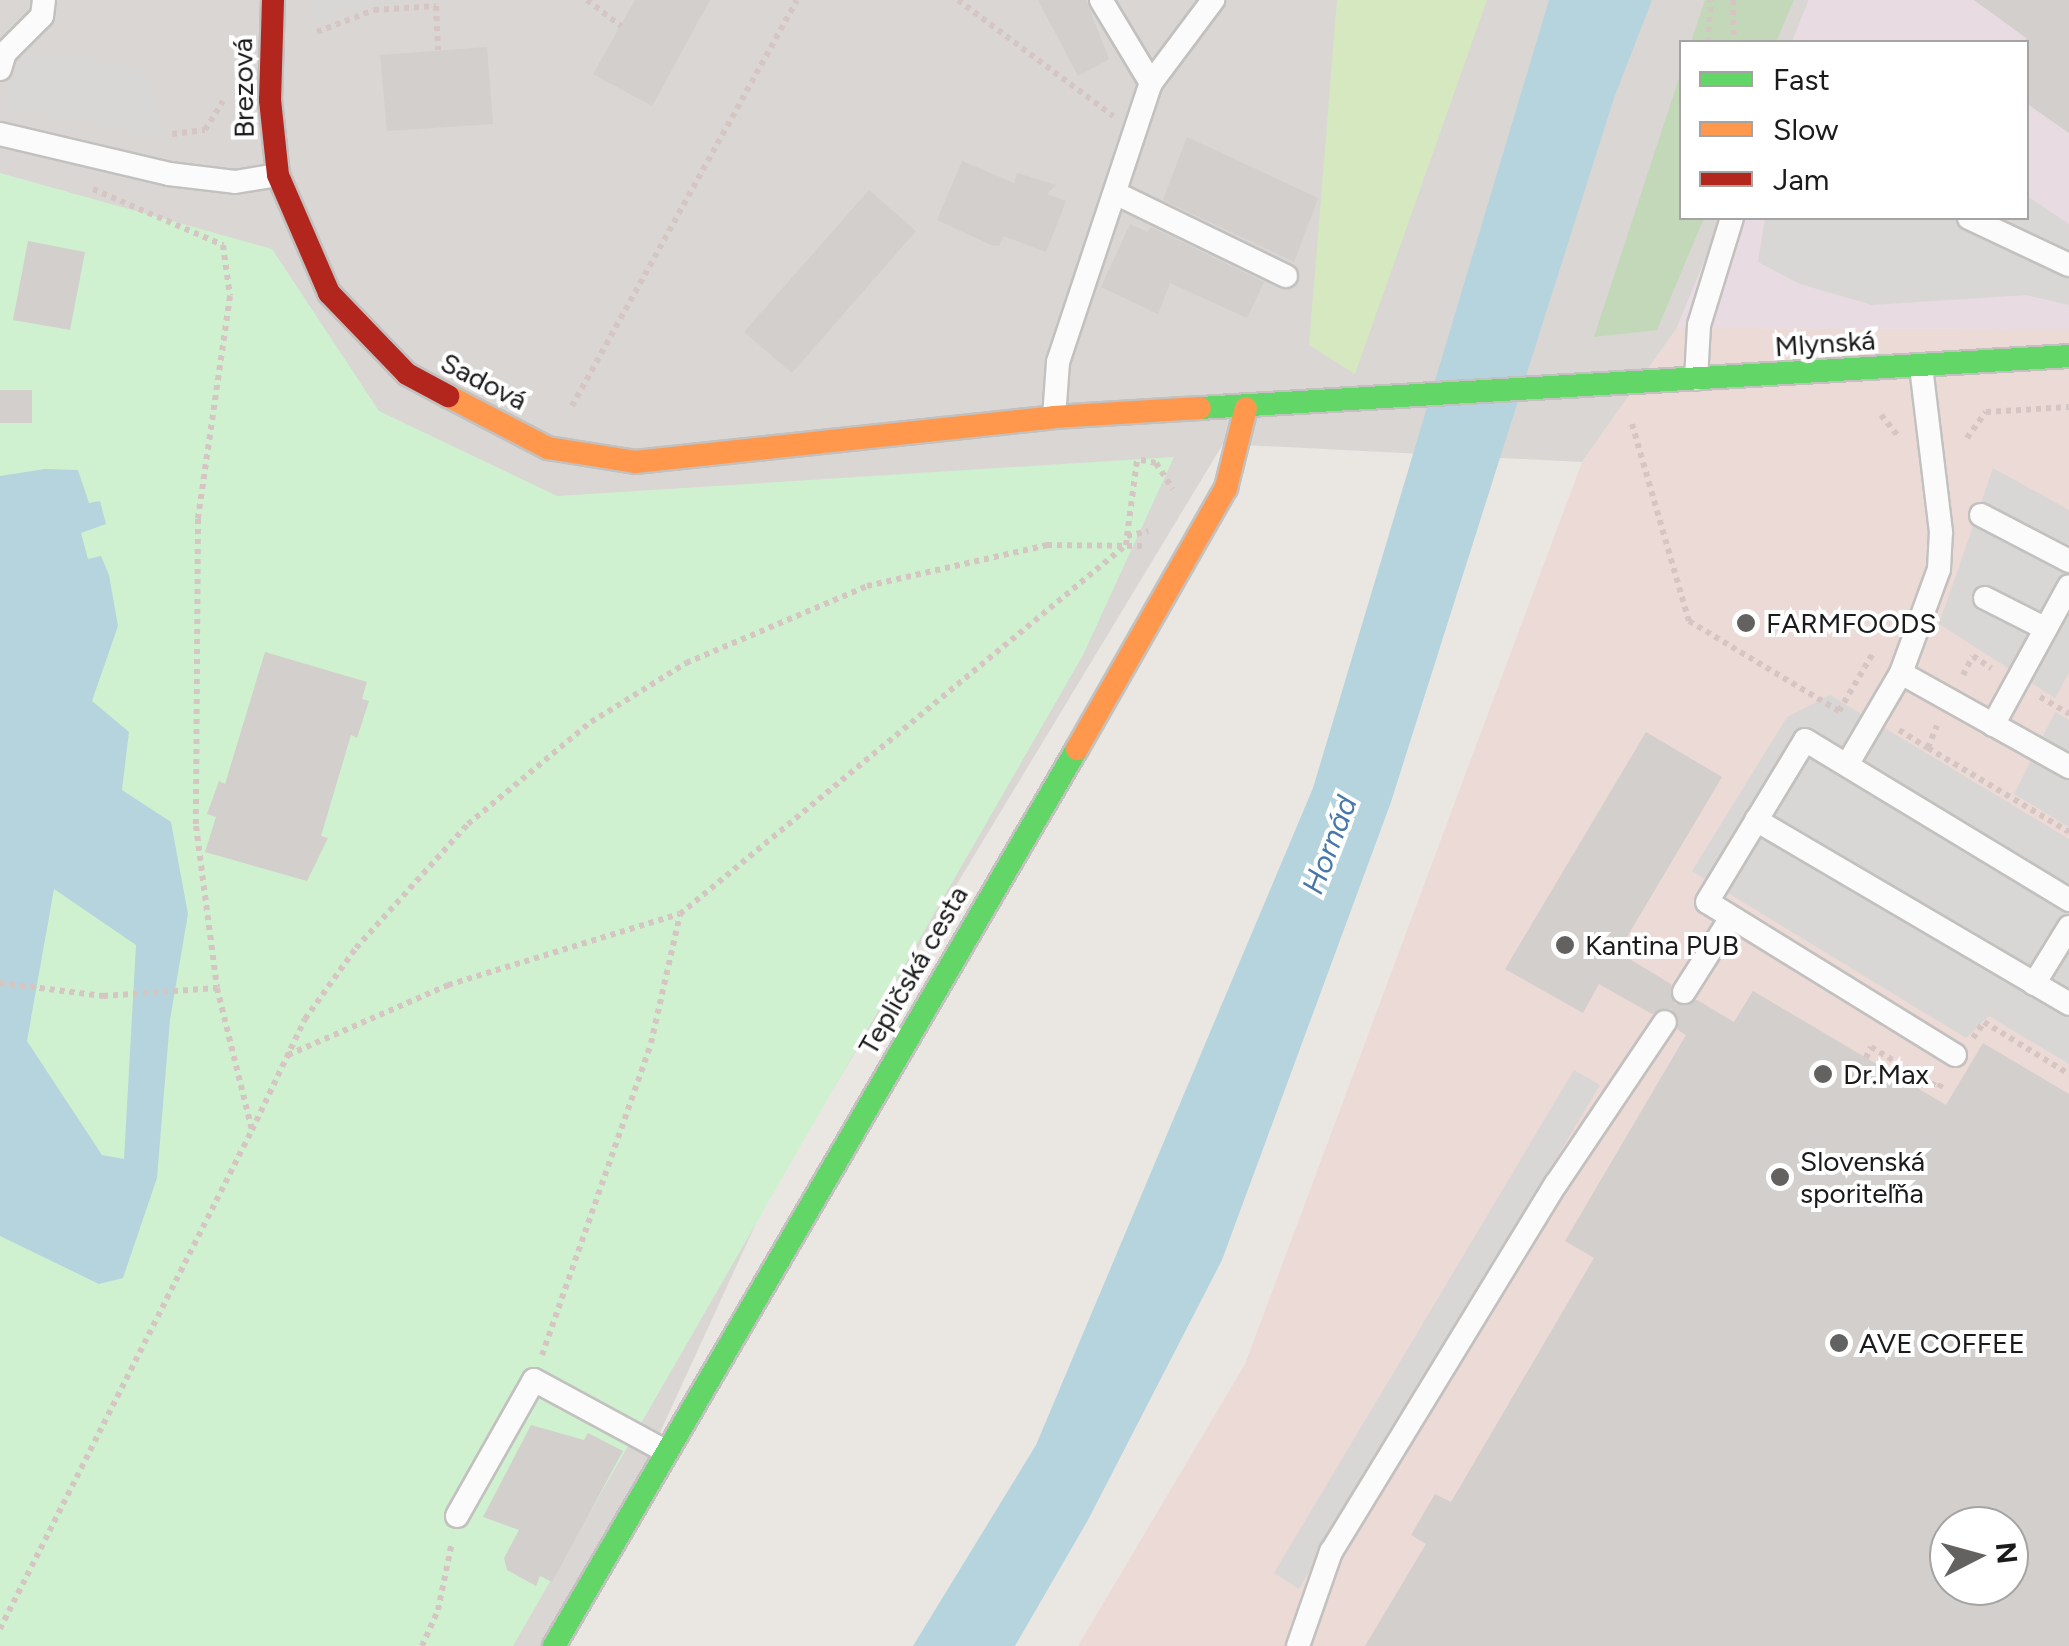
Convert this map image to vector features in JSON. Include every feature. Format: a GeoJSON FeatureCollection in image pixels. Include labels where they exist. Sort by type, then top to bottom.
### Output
{"type":"FeatureCollection","features":[{"type":"Feature","properties":{"kind":"street","name":"Brezová"},"geometry":{"type":"LineString","coordinates":[[274,0],[270,100],[278,175]]}},
{"type":"Feature","properties":{"kind":"street","name":"Sadová"},"geometry":{"type":"LineString","coordinates":[[278,175],[322,280],[377,350],[439,392],[548,448],[635,462],[1054,417],[1246,408]]}},
{"type":"Feature","properties":{"kind":"street","name":"Mlynská"},"geometry":{"type":"LineString","coordinates":[[1246,408],[1696,383],[2069,356]]}},
{"type":"Feature","properties":{"kind":"street","name":"Tepličská cesta"},"geometry":{"type":"LineString","coordinates":[[554,1646],[1151,623],[1226,488],[1246,408]]}},
{"type":"Feature","properties":{"kind":"lane"},"geometry":{"type":"LineString","coordinates":[[0,70],[6,53],[42,16],[44,0]]}},
{"type":"Feature","properties":{"kind":"lane"},"geometry":{"type":"LineString","coordinates":[[1101,0],[1151,83]]}},
{"type":"Feature","properties":{"kind":"lane"},"geometry":{"type":"LineString","coordinates":[[1054,417],[1058,362],[1151,83],[1213,0]]}},
{"type":"Feature","properties":{"kind":"lane"},"geometry":{"type":"LineString","coordinates":[[0,134],[169,174],[235,182],[278,175]]}},
{"type":"Feature","properties":{"kind":"lane"},"geometry":{"type":"LineString","coordinates":[[1115,192],[1286,276]]}},
{"type":"Feature","properties":{"kind":"lane"},"geometry":{"type":"LineString","coordinates":[[1696,383],[1699,326],[1731,220]]}},
{"type":"Feature","properties":{"kind":"lane"},"geometry":{"type":"LineString","coordinates":[[1973,220],[2069,265]]}},
{"type":"Feature","properties":{"kind":"lane"},"geometry":{"type":"LineString","coordinates":[[1846,766],[1902,672],[1938,568],[1941,532],[1920,366]]}},
{"type":"Feature","properties":{"kind":"lane"},"geometry":{"type":"LineString","coordinates":[[1981,515],[2069,561]]}},
{"type":"Feature","properties":{"kind":"lane"},"geometry":{"type":"LineString","coordinates":[[1993,725],[2069,586]]}},
{"type":"Feature","properties":{"kind":"lane"},"geometry":{"type":"LineString","coordinates":[[1985,598],[2046,630]]}},
{"type":"Feature","properties":{"kind":"lane"},"geometry":{"type":"LineString","coordinates":[[1902,672],[2069,767]]}},
{"type":"Feature","properties":{"kind":"lane"},"geometry":{"type":"LineString","coordinates":[[1955,1055],[1707,902],[1805,740],[2069,900]]}},
{"type":"Feature","properties":{"kind":"lane"},"geometry":{"type":"LineString","coordinates":[[1756,820],[2069,1004]]}},
{"type":"Feature","properties":{"kind":"lane"},"geometry":{"type":"LineString","coordinates":[[1684,992],[1731,918]]}},
{"type":"Feature","properties":{"kind":"lane"},"geometry":{"type":"LineString","coordinates":[[2034,984],[2069,928]]}},
{"type":"Feature","properties":{"kind":"lane"},"geometry":{"type":"LineString","coordinates":[[1298,1646],[1331,1552],[1556,1184],[1665,1022]]}},
{"type":"Feature","properties":{"kind":"lane"},"geometry":{"type":"LineString","coordinates":[[457,1516],[534,1380],[667,1452]]}},
{"type":"Feature","properties":{"kind":"path"},"geometry":{"type":"LineString","coordinates":[[587,0],[620,26]]}},
{"type":"Feature","properties":{"kind":"path"},"geometry":{"type":"LineString","coordinates":[[585,415],[568,414],[797,0]]}},
{"type":"Feature","properties":{"kind":"path"},"geometry":{"type":"LineString","coordinates":[[958,0],[1104,114],[1138,124]]}},
{"type":"Feature","properties":{"kind":"path"},"geometry":{"type":"LineString","coordinates":[[1708,40],[1711,0]]}},
{"type":"Feature","properties":{"kind":"path"},"geometry":{"type":"LineString","coordinates":[[1733,0],[1734,40]]}},
{"type":"Feature","properties":{"kind":"path"},"geometry":{"type":"LineString","coordinates":[[308,41],[345,18],[436,6],[438,50]]}},
{"type":"Feature","properties":{"kind":"path"},"geometry":{"type":"LineString","coordinates":[[172,134],[205,130],[228,88]]}},
{"type":"Feature","properties":{"kind":"path"},"geometry":{"type":"LineString","coordinates":[[163,221],[223,245],[230,296],[198,519],[196,826],[217,988],[252,1130]]}},
{"type":"Feature","properties":{"kind":"path"},"geometry":{"type":"LineString","coordinates":[[1967,438],[1986,412],[2069,407]]}},
{"type":"Feature","properties":{"kind":"path"},"geometry":{"type":"LineString","coordinates":[[1874,410],[1905,446]]}},
{"type":"Feature","properties":{"kind":"path"},"geometry":{"type":"LineString","coordinates":[[1120,414],[1123,458],[1156,463],[1168,475],[1171,508]]}},
{"type":"Feature","properties":{"kind":"path"},"geometry":{"type":"LineString","coordinates":[[1630,414],[1649,415]]}},
{"type":"Feature","properties":{"kind":"path"},"geometry":{"type":"LineString","coordinates":[[1634,443],[1689,621],[1839,711],[1876,647]]}},
{"type":"Feature","properties":{"kind":"path"},"geometry":{"type":"LineString","coordinates":[[1127,541],[1137,460]]}},
{"type":"Feature","properties":{"kind":"path"},"geometry":{"type":"LineString","coordinates":[[288,1055],[448,985],[680,914],[1127,541],[1154,528]]}},
{"type":"Feature","properties":{"kind":"path"},"geometry":{"type":"LineString","coordinates":[[0,1629],[288,1055],[356,948],[468,824],[591,722],[686,663],[868,586],[1047,545],[1127,541],[1140,546]]}},
{"type":"Feature","properties":{"kind":"path"},"geometry":{"type":"LineString","coordinates":[[1928,748],[2069,832]]}},
{"type":"Feature","properties":{"kind":"path"},"geometry":{"type":"LineString","coordinates":[[534,1380],[652,1043],[680,914]]}},
{"type":"Feature","properties":{"kind":"path"},"geometry":{"type":"LineString","coordinates":[[0,984],[103,996],[217,988]]}},
{"type":"Feature","properties":{"kind":"path"},"geometry":{"type":"LineString","coordinates":[[422,1646],[438,1610],[457,1516]]}},
{"type":"Feature","properties":{"kind":"shaded area"},"geometry":{"type":"Polygon","coordinates":[[[0,0],[1809,0],[1793,40],[1679,40],[1679,220],[1721,220],[1677,328],[1582,462],[1223,444],[769,1195],[562,1646],[0,1646],[0,0]]]}},
{"type":"Feature","properties":{"kind":"shaded area"},"geometry":{"type":"Polygon","coordinates":[[[314,0],[416,0],[343,10],[314,26],[314,0]]]}},
{"type":"Feature","properties":{"kind":"shaded area"},"geometry":{"type":"Polygon","coordinates":[[[1809,0],[2069,0],[2069,329],[1677,328],[1721,220],[2029,220],[2029,40],[1793,40],[1809,0]]]}},
{"type":"Feature","properties":{"kind":"shaded area"},"geometry":{"type":"Polygon","coordinates":[[[30,50],[144,68],[168,139],[2,106],[30,50]]]}},
{"type":"Feature","properties":{"kind":"shaded area"},"geometry":{"type":"Polygon","coordinates":[[[2029,197],[2069,224],[2069,305],[2026,295],[1872,305],[1800,284],[1758,262],[1765,220],[2029,220],[2029,197]]]}},
{"type":"Feature","properties":{"kind":"shaded area"},"geometry":{"type":"Polygon","coordinates":[[[1677,328],[2069,329],[2069,1646],[1078,1646],[1245,1364],[1582,462],[1677,328]]]}},
{"type":"Feature","properties":{"kind":"shaded area"},"geometry":{"type":"Polygon","coordinates":[[[1993,468],[2069,510],[2069,673],[2055,698],[1939,624],[1993,468]]]}},
{"type":"Feature","properties":{"kind":"shaded area"},"geometry":{"type":"Polygon","coordinates":[[[1830,695],[2069,839],[2069,1064],[1989,1016],[1966,1038],[1692,871],[1787,717],[1830,695]]]}},
{"type":"Feature","properties":{"kind":"shaded area"},"geometry":{"type":"Polygon","coordinates":[[[2055,712],[2069,720],[2069,827],[2014,794],[2055,712]]]}},
{"type":"Feature","properties":{"kind":"shaded area"},"geometry":{"type":"Polygon","coordinates":[[[1574,1070],[1600,1085],[1299,1589],[1274,1573],[1574,1070]]]}},
{"type":"Feature","properties":{"kind":"green space"},"geometry":{"type":"Polygon","coordinates":[[[1337,0],[1487,0],[1355,374],[1309,345],[1337,0]]]}},
{"type":"Feature","properties":{"kind":"green space"},"geometry":{"type":"Polygon","coordinates":[[[1705,0],[1794,0],[1777,40],[1692,40],[1705,0]]]}},
{"type":"Feature","properties":{"kind":"green space"},"geometry":{"type":"Polygon","coordinates":[[[1679,78],[1679,220],[1703,220],[1657,330],[1594,337],[1679,78]]]}},
{"type":"Feature","properties":{"kind":"green space"},"geometry":{"type":"Polygon","coordinates":[[[0,173],[272,249],[379,411],[557,496],[1174,457],[1083,655],[513,1646],[0,1646],[0,173]]]}},
{"type":"Feature","properties":{"kind":"water","name":"Hornád"},"geometry":{"type":"Polygon","coordinates":[[[1549,0],[1652,0],[1614,98],[1391,802],[1222,1260],[1088,1520],[1015,1646],[913,1646],[1036,1445],[1313,788],[1549,0]]]}},
{"type":"Feature","properties":{"kind":"water"},"geometry":{"type":"Polygon","coordinates":[[[45,469],[78,470],[89,503],[100,501],[106,524],[81,533],[88,559],[101,556],[109,575],[118,626],[92,701],[129,732],[122,790],[171,822],[188,914],[170,1020],[157,1178],[123,1278],[99,1284],[0,1236],[0,476],[45,469]],[[54,889],[27,1041],[102,1155],[124,1159],[136,945],[54,889]]]}},
{"type":"Feature","properties":{"kind":"building"},"geometry":{"type":"Polygon","coordinates":[[[635,0],[710,0],[652,106],[593,74],[635,0]]]}},
{"type":"Feature","properties":{"kind":"building"},"geometry":{"type":"Polygon","coordinates":[[[1038,0],[1086,0],[1109,59],[1078,76],[1038,0]]]}},
{"type":"Feature","properties":{"kind":"building"},"geometry":{"type":"Polygon","coordinates":[[[1974,0],[2069,0],[2069,133],[2029,105],[2026,38],[1974,0]]]}},
{"type":"Feature","properties":{"kind":"building"},"geometry":{"type":"Polygon","coordinates":[[[487,47],[493,124],[387,131],[380,55],[487,47]]]}},
{"type":"Feature","properties":{"kind":"building"},"geometry":{"type":"Polygon","coordinates":[[[1187,137],[1318,198],[1294,262],[1163,200],[1187,137]]]}},
{"type":"Feature","properties":{"kind":"building"},"geometry":{"type":"Polygon","coordinates":[[[962,161],[1014,183],[1017,173],[1056,185],[1047,194],[1066,201],[1046,252],[1003,236],[999,246],[991,245],[937,220],[962,161]]]}},
{"type":"Feature","properties":{"kind":"building"},"geometry":{"type":"Polygon","coordinates":[[[869,190],[916,231],[792,373],[744,332],[869,190]]]}},
{"type":"Feature","properties":{"kind":"building"},"geometry":{"type":"Polygon","coordinates":[[[1130,224],[1148,232],[1151,227],[1264,282],[1247,318],[1170,283],[1158,314],[1101,287],[1130,224]]]}},
{"type":"Feature","properties":{"kind":"building"},"geometry":{"type":"Polygon","coordinates":[[[28,241],[85,252],[70,330],[13,320],[28,241]]]}},
{"type":"Feature","properties":{"kind":"building"},"geometry":{"type":"Polygon","coordinates":[[[0,390],[32,390],[32,423],[0,423],[0,390]]]}},
{"type":"Feature","properties":{"kind":"building"},"geometry":{"type":"Polygon","coordinates":[[[265,652],[367,682],[362,699],[369,701],[357,738],[351,735],[321,836],[328,838],[307,881],[205,852],[216,817],[207,814],[219,781],[225,784],[265,652]]]}},
{"type":"Feature","properties":{"kind":"building"},"geometry":{"type":"Polygon","coordinates":[[[1646,732],[1722,777],[1618,952],[1671,984],[1675,1004],[1697,1000],[1734,1022],[1753,991],[1946,1105],[1983,1043],[2069,1094],[2069,1646],[1365,1646],[1426,1544],[1411,1535],[1435,1494],[1451,1502],[1594,1258],[1565,1241],[1686,1035],[1678,1030],[1672,1009],[1652,1014],[1599,984],[1583,1013],[1505,969],[1646,732]]]}},
{"type":"Feature","properties":{"kind":"building"},"geometry":{"type":"Polygon","coordinates":[[[531,1425],[584,1440],[588,1433],[623,1451],[552,1582],[540,1576],[536,1586],[507,1570],[504,1558],[519,1530],[483,1517],[531,1425]]]}},
{"type":"Feature","properties":{"kind":"traffic: fast"},"geometry":{"type":"LineString","coordinates":[[1200,408],[2069,356]]}},
{"type":"Feature","properties":{"kind":"traffic: fast"},"geometry":{"type":"LineString","coordinates":[[554,1646],[1077,749]]}},
{"type":"Feature","properties":{"kind":"traffic: slow"},"geometry":{"type":"LineString","coordinates":[[448,396],[548,448],[635,462],[1054,417],[1200,408]]}},
{"type":"Feature","properties":{"kind":"traffic: slow"},"geometry":{"type":"LineString","coordinates":[[1077,749],[1226,488],[1246,408]]}},
{"type":"Feature","properties":{"kind":"traffic: jam"},"geometry":{"type":"LineString","coordinates":[[273,0],[270,100],[278,175],[329,293],[407,374],[448,396]]}},
{"type":"Feature","properties":{"kind":"place","name":"FARMFOODS"},"geometry":{"type":"Point","coordinates":[1746,623]}},
{"type":"Feature","properties":{"kind":"place","name":"Kantina PUB"},"geometry":{"type":"Point","coordinates":[1565,945]}},
{"type":"Feature","properties":{"kind":"place","name":"Dr.Max"},"geometry":{"type":"Point","coordinates":[1823,1074]}},
{"type":"Feature","properties":{"kind":"place","name":"Slovenská sporiteľňa"},"geometry":{"type":"Point","coordinates":[1780,1177]}},
{"type":"Feature","properties":{"kind":"place","name":"AVE COFFEE"},"geometry":{"type":"Point","coordinates":[1839,1343]}}]}
